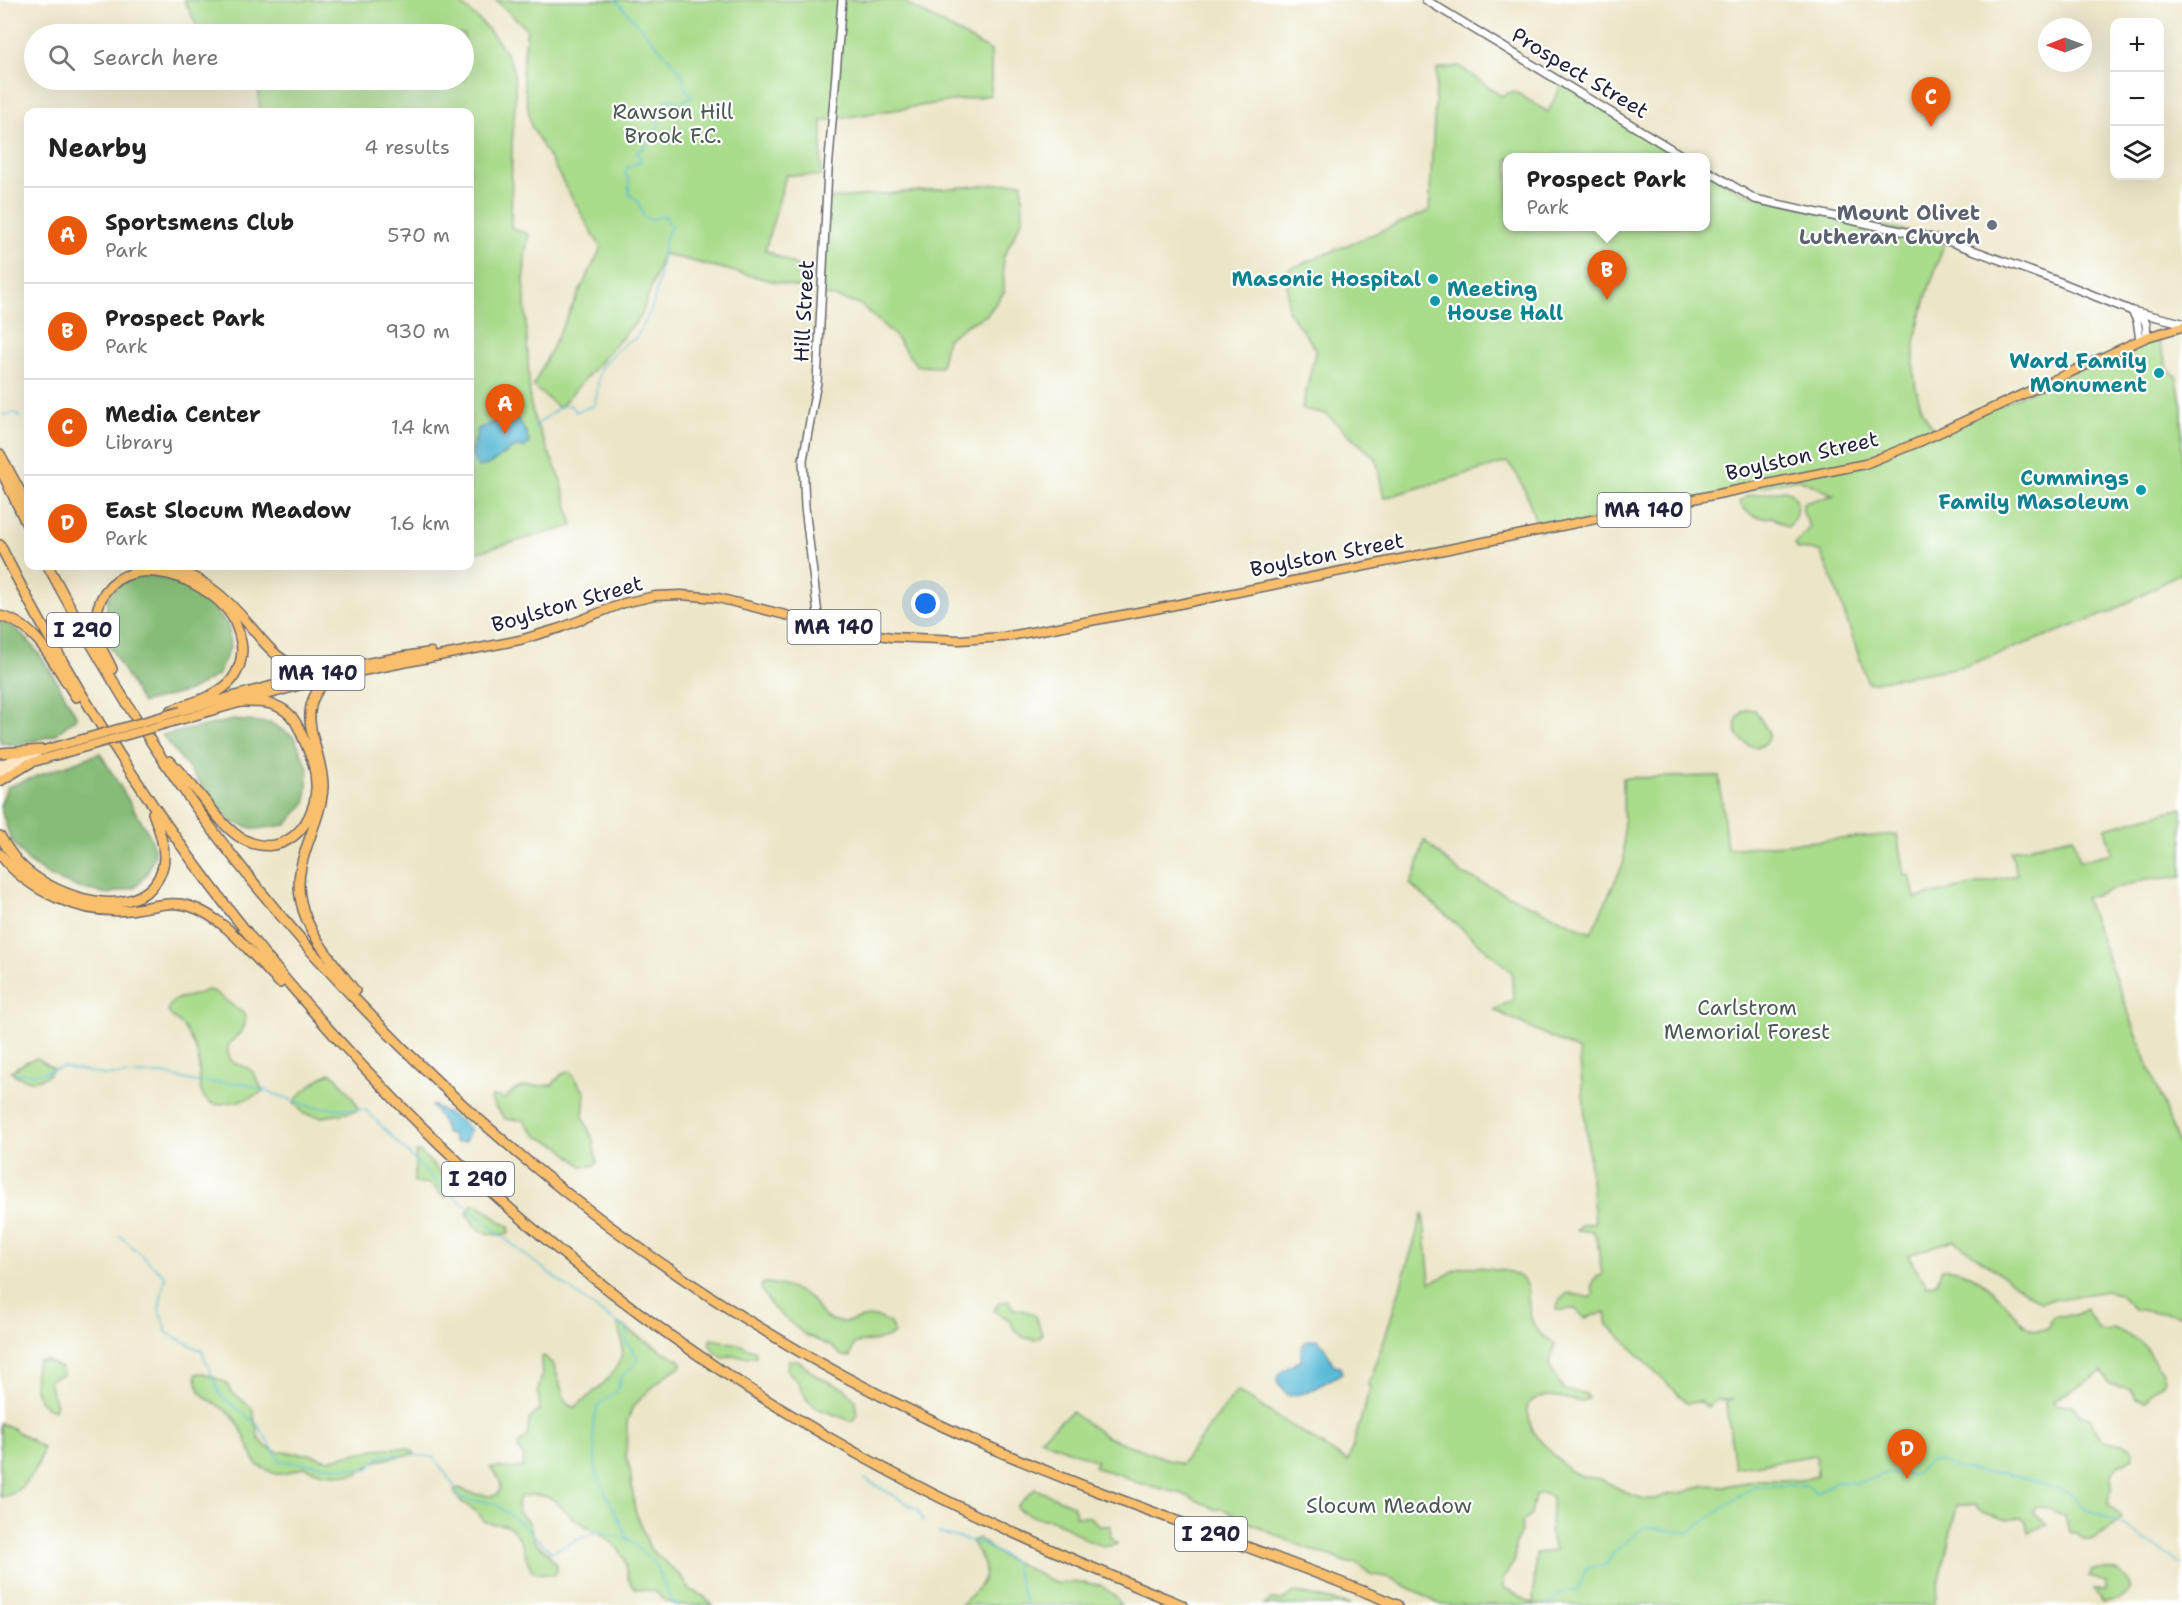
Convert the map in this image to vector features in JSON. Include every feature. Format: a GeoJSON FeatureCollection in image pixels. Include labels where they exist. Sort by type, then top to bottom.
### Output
{"type":"FeatureCollection","features":[{"type":"Feature","properties":{"kind":"highway"},"geometry":{"type":"LineString","coordinates":[[0,454],[24,499]]}},
{"type":"Feature","properties":{"kind":"highway"},"geometry":{"type":"LineString","coordinates":[[0,468],[24,519]]}},
{"type":"Feature","properties":{"kind":"highway","name":"I 290"},"geometry":{"type":"LineString","coordinates":[[0,545],[34,612],[102,729],[148,799],[237,922],[329,1031],[461,1164],[602,1284],[696,1353],[773,1404],[855,1453],[967,1511],[1054,1552],[1182,1605]]}},
{"type":"Feature","properties":{"kind":"highway","name":"I 290"},"geometry":{"type":"LineString","coordinates":[[50,570],[91,644],[149,738],[193,803],[258,888],[316,957],[377,1022],[461,1104],[571,1196],[672,1270],[751,1322],[824,1365],[902,1406],[1026,1462],[1397,1605]]}},
{"type":"Feature","properties":{"kind":"highway"},"geometry":{"type":"LineString","coordinates":[[172,570],[191,576],[222,595],[269,648],[287,662],[304,668],[341,671]]}},
{"type":"Feature","properties":{"kind":"highway"},"geometry":{"type":"LineString","coordinates":[[133,713],[97,638],[97,612],[101,598],[113,583],[127,575],[143,572],[170,575],[194,584],[207,592],[230,613],[240,639],[240,662],[230,682],[215,693],[181,712],[158,718]]}},
{"type":"Feature","properties":{"kind":"highway"},"geometry":{"type":"LineString","coordinates":[[0,616],[21,624],[40,643],[78,700],[102,729]]}},
{"type":"Feature","properties":{"kind":"highway"},"geometry":{"type":"LineString","coordinates":[[341,671],[326,681],[317,692],[311,707],[310,719],[321,763],[323,787],[318,815],[301,864],[298,886],[301,904],[312,929],[377,1022]]}},
{"type":"Feature","properties":{"kind":"highway"},"geometry":{"type":"LineString","coordinates":[[149,738],[236,834],[259,844],[272,845],[286,841],[303,827],[312,808],[316,781],[311,758],[296,723],[288,712],[272,704],[240,702]]}},
{"type":"Feature","properties":{"kind":"highway"},"geometry":{"type":"LineString","coordinates":[[0,753],[45,754]]}},
{"type":"Feature","properties":{"kind":"highway"},"geometry":{"type":"LineString","coordinates":[[0,781],[30,763]]}},
{"type":"Feature","properties":{"kind":"highway"},"geometry":{"type":"LineString","coordinates":[[0,836],[22,866],[53,887],[89,900],[119,902],[131,900],[153,886],[164,866],[160,832],[148,799]]}},
{"type":"Feature","properties":{"kind":"highway"},"geometry":{"type":"LineString","coordinates":[[0,854],[20,876],[52,895],[82,907],[113,911],[176,904],[190,906],[206,913],[229,931],[329,1031]]}},
{"type":"Feature","properties":{"kind":"main road","name":"Boylston Street"},"geometry":{"type":"LineString","coordinates":[[181,712],[240,702],[341,671],[401,657],[459,651],[520,640],[560,628],[624,603],[658,596],[718,598],[819,623],[909,639],[968,640],[1022,634],[1865,464],[2144,338],[2182,325]]}},
{"type":"Feature","properties":{"kind":"main road","name":"Boylston Street"},"geometry":{"type":"LineString","coordinates":[[0,764],[45,754],[296,678],[341,671]]}},
{"type":"Feature","properties":{"kind":"main road","name":"Boylston Street"},"geometry":{"type":"LineString","coordinates":[[0,772],[30,763],[45,754],[158,718]]}},
{"type":"Feature","properties":{"kind":"street","name":"Hill Street"},"geometry":{"type":"LineString","coordinates":[[819,623],[805,505],[803,460],[818,382],[828,171],[842,0]]}},
{"type":"Feature","properties":{"kind":"street","name":"Prospect Street"},"geometry":{"type":"LineString","coordinates":[[1426,0],[1678,153]]}},
{"type":"Feature","properties":{"kind":"street"},"geometry":{"type":"LineString","coordinates":[[1710,172],[1755,199],[1951,242],[2132,311],[2182,325]]}},
{"type":"Feature","properties":{"kind":"street"},"geometry":{"type":"LineString","coordinates":[[2132,311],[2144,338]]}},
{"type":"Feature","properties":{"kind":"street"},"geometry":{"type":"LineString","coordinates":[[2142,314],[2146,324],[2144,338]]}},
{"type":"Feature","properties":{"kind":"green space"},"geometry":{"type":"Polygon","coordinates":[[[184,0],[455,0],[496,38],[512,66],[515,85],[511,228],[529,234],[525,254],[524,281],[530,401],[535,421],[560,478],[573,526],[474,553],[474,108],[260,108],[259,90],[474,90],[474,24],[196,24],[184,0]]]}},
{"type":"Feature","properties":{"kind":"green space","name":"Rawson Hill Brook F.C."},"geometry":{"type":"Polygon","coordinates":[[[496,0],[901,0],[991,51],[991,95],[822,121],[821,176],[786,175],[765,250],[810,272],[805,289],[663,254],[641,316],[559,408],[533,386],[601,248],[531,126],[522,71],[527,29],[496,0]]]}},
{"type":"Feature","properties":{"kind":"green space"},"geometry":{"type":"Polygon","coordinates":[[[1459,66],[1501,96],[1514,91],[1548,112],[1563,82],[1679,153],[1503,153],[1503,231],[1710,231],[1710,172],[1743,193],[1945,240],[1919,322],[1914,363],[1915,384],[1921,406],[1936,434],[2156,334],[2168,369],[2176,376],[2182,406],[2182,572],[2111,612],[1965,666],[1868,683],[1834,583],[1820,551],[1798,549],[1795,544],[1810,527],[1803,512],[1803,503],[1834,495],[1799,479],[1539,531],[1522,485],[1507,462],[1384,498],[1376,459],[1326,414],[1302,409],[1316,349],[1288,311],[1287,270],[1429,211],[1437,69],[1459,66]]]}},
{"type":"Feature","properties":{"kind":"green space"},"geometry":{"type":"Polygon","coordinates":[[[1022,182],[1023,218],[1003,258],[1004,292],[987,315],[947,339],[941,367],[917,366],[894,335],[861,305],[822,294],[826,199],[1022,182]]]}},
{"type":"Feature","properties":{"kind":"green space"},"geometry":{"type":"Polygon","coordinates":[[[1784,490],[1794,496],[1797,506],[1794,518],[1788,527],[1772,517],[1753,516],[1739,502],[1747,496],[1784,490]]]}},
{"type":"Feature","properties":{"kind":"green space"},"geometry":{"type":"Polygon","coordinates":[[[142,575],[167,578],[188,586],[210,604],[229,627],[230,647],[218,675],[189,691],[142,703],[105,638],[105,620],[108,598],[120,583],[142,575]]]}},
{"type":"Feature","properties":{"kind":"green space"},"geometry":{"type":"Polygon","coordinates":[[[0,621],[24,636],[34,648],[77,717],[55,735],[17,745],[0,743],[0,621]]]}},
{"type":"Feature","properties":{"kind":"green space"},"geometry":{"type":"Polygon","coordinates":[[[1747,709],[1755,710],[1769,733],[1766,743],[1759,747],[1744,742],[1738,735],[1736,726],[1738,717],[1747,709]]]}},
{"type":"Feature","properties":{"kind":"green space"},"geometry":{"type":"Polygon","coordinates":[[[233,720],[271,723],[294,737],[308,768],[306,802],[286,825],[255,829],[230,821],[162,735],[233,720]]]}},
{"type":"Feature","properties":{"kind":"green space"},"geometry":{"type":"Polygon","coordinates":[[[100,753],[150,836],[155,854],[147,873],[136,887],[108,894],[79,888],[49,876],[28,861],[11,840],[0,806],[7,787],[100,753]]]}},
{"type":"Feature","properties":{"kind":"green space"},"geometry":{"type":"Polygon","coordinates":[[[1719,776],[1727,849],[1897,834],[1904,875],[1910,875],[1915,898],[2017,875],[2011,851],[2073,837],[2080,861],[2112,853],[2105,828],[2182,808],[2182,877],[2146,879],[2085,898],[2182,1154],[2182,1316],[2134,1309],[2119,1294],[2106,1291],[2040,1302],[1953,1240],[1908,1255],[1926,1284],[1925,1286],[1936,1283],[1942,1269],[1967,1273],[1995,1293],[2022,1323],[2034,1330],[2049,1327],[2050,1320],[2054,1316],[2075,1315],[2086,1309],[2099,1330],[2106,1331],[2114,1328],[2140,1341],[2147,1348],[2156,1365],[2162,1370],[2165,1379],[2162,1385],[2152,1390],[2147,1401],[2136,1398],[2131,1389],[2110,1384],[2102,1372],[2053,1401],[2055,1405],[2072,1405],[2081,1415],[2091,1419],[2101,1438],[2129,1446],[2134,1451],[2132,1459],[2119,1464],[2111,1476],[2112,1489],[2108,1505],[2119,1515],[2121,1519],[2118,1523],[2091,1540],[2083,1540],[2070,1532],[2063,1515],[2044,1508],[2035,1507],[2033,1512],[2048,1525],[2028,1532],[2026,1521],[2022,1517],[2007,1520],[1982,1512],[1975,1505],[1957,1505],[1934,1605],[1441,1605],[1391,1578],[1370,1574],[1357,1563],[1347,1562],[1303,1547],[1223,1509],[1215,1509],[1183,1494],[1135,1482],[1121,1475],[1096,1468],[1094,1465],[1097,1461],[1040,1439],[1071,1412],[1107,1437],[1181,1464],[1237,1391],[1348,1462],[1370,1388],[1367,1383],[1372,1376],[1386,1334],[1423,1213],[1430,1282],[1459,1268],[1471,1266],[1511,1272],[1520,1277],[1525,1284],[1532,1320],[1539,1332],[1555,1344],[1549,1366],[1564,1390],[1584,1393],[1588,1397],[1582,1402],[1544,1396],[1531,1401],[1527,1407],[1532,1432],[1568,1470],[1584,1477],[1601,1479],[1631,1495],[1645,1499],[1682,1493],[1705,1485],[1726,1486],[1758,1480],[1802,1480],[1817,1476],[1816,1455],[1735,1468],[1726,1401],[1733,1399],[1717,1400],[1708,1407],[1700,1402],[1687,1403],[1608,1325],[1606,1312],[1585,1318],[1575,1309],[1556,1310],[1559,1301],[1568,1293],[1591,1298],[1594,1294],[1592,1282],[1602,1275],[1597,1238],[1593,1231],[1577,1231],[1581,1225],[1595,1222],[1579,1051],[1494,1010],[1513,1000],[1512,972],[1410,884],[1416,872],[1424,840],[1460,873],[1591,933],[1624,862],[1623,778],[1719,776]],[[1542,1493],[1535,1495],[1531,1515],[1522,1522],[1521,1532],[1515,1544],[1515,1560],[1503,1579],[1503,1587],[1533,1604],[1536,1553],[1556,1551],[1550,1532],[1552,1497],[1542,1493]]]}},
{"type":"Feature","properties":{"kind":"green space"},"geometry":{"type":"Polygon","coordinates":[[[206,990],[213,991],[244,1014],[243,1029],[232,1040],[228,1049],[233,1063],[249,1069],[255,1076],[263,1091],[256,1095],[217,1105],[203,1095],[197,1053],[184,1028],[168,1011],[174,1001],[206,990]]]}},
{"type":"Feature","properties":{"kind":"green space"},"geometry":{"type":"Polygon","coordinates":[[[37,1058],[53,1068],[45,1077],[27,1080],[11,1071],[28,1061],[37,1058]]]}},
{"type":"Feature","properties":{"kind":"green space"},"geometry":{"type":"Polygon","coordinates":[[[571,1072],[585,1093],[583,1117],[593,1140],[597,1163],[592,1166],[582,1166],[559,1146],[537,1136],[523,1120],[505,1119],[491,1099],[493,1096],[506,1099],[520,1088],[552,1085],[562,1074],[571,1072]]]}},
{"type":"Feature","properties":{"kind":"green space"},"geometry":{"type":"Polygon","coordinates":[[[331,1073],[342,1083],[353,1099],[358,1107],[357,1111],[322,1117],[304,1114],[294,1102],[311,1085],[331,1073]]]}},
{"type":"Feature","properties":{"kind":"green space"},"geometry":{"type":"Polygon","coordinates":[[[416,1152],[420,1152],[442,1174],[448,1193],[446,1198],[432,1185],[414,1182],[416,1152]]]}},
{"type":"Feature","properties":{"kind":"green space"},"geometry":{"type":"Polygon","coordinates":[[[473,1204],[483,1208],[509,1226],[509,1233],[489,1234],[474,1225],[467,1213],[473,1204]]]}},
{"type":"Feature","properties":{"kind":"green space"},"geometry":{"type":"Polygon","coordinates":[[[764,1283],[782,1286],[803,1294],[831,1320],[843,1322],[877,1317],[890,1323],[894,1333],[881,1339],[854,1344],[850,1357],[842,1356],[832,1347],[804,1334],[772,1307],[762,1291],[761,1286],[764,1283]]]}},
{"type":"Feature","properties":{"kind":"green space"},"geometry":{"type":"Polygon","coordinates":[[[1008,1301],[1014,1309],[1034,1315],[1042,1334],[1040,1338],[1034,1340],[1023,1337],[1014,1329],[1010,1320],[994,1311],[999,1303],[1008,1301]]]}},
{"type":"Feature","properties":{"kind":"green space"},"geometry":{"type":"Polygon","coordinates":[[[618,1324],[682,1362],[681,1366],[666,1375],[632,1408],[627,1423],[626,1457],[635,1510],[650,1549],[681,1576],[690,1590],[705,1597],[712,1605],[676,1605],[664,1600],[656,1592],[634,1588],[628,1577],[624,1558],[614,1545],[570,1516],[555,1501],[548,1497],[528,1495],[520,1497],[517,1503],[518,1511],[529,1523],[535,1542],[548,1553],[557,1567],[554,1575],[533,1572],[520,1539],[513,1530],[506,1526],[486,1522],[455,1494],[454,1490],[459,1488],[488,1496],[497,1495],[501,1484],[490,1468],[523,1467],[524,1458],[518,1444],[527,1437],[529,1420],[540,1409],[538,1389],[542,1377],[541,1358],[544,1356],[554,1366],[566,1403],[574,1408],[607,1380],[619,1362],[622,1342],[618,1324]]]}},
{"type":"Feature","properties":{"kind":"green space"},"geometry":{"type":"Polygon","coordinates":[[[711,1339],[738,1344],[756,1351],[756,1357],[728,1356],[724,1358],[715,1353],[709,1343],[711,1339]]]}},
{"type":"Feature","properties":{"kind":"green space"},"geometry":{"type":"Polygon","coordinates":[[[46,1360],[62,1369],[63,1375],[49,1382],[56,1406],[53,1410],[41,1402],[35,1389],[38,1361],[46,1360]]]}},
{"type":"Feature","properties":{"kind":"green space"},"geometry":{"type":"Polygon","coordinates":[[[788,1360],[798,1361],[818,1377],[845,1389],[856,1401],[857,1412],[854,1419],[851,1421],[817,1408],[807,1400],[798,1382],[787,1370],[788,1360]]]}},
{"type":"Feature","properties":{"kind":"green space"},"geometry":{"type":"Polygon","coordinates":[[[203,1373],[225,1382],[232,1392],[252,1408],[259,1439],[268,1448],[278,1452],[309,1454],[328,1460],[375,1449],[408,1448],[415,1453],[377,1461],[356,1474],[323,1473],[305,1467],[284,1474],[275,1474],[257,1465],[234,1418],[200,1391],[196,1374],[203,1373]]]}},
{"type":"Feature","properties":{"kind":"green space"},"geometry":{"type":"Polygon","coordinates":[[[0,1423],[43,1448],[38,1464],[28,1480],[15,1491],[0,1497],[0,1423]]]}},
{"type":"Feature","properties":{"kind":"green space"},"geometry":{"type":"Polygon","coordinates":[[[1035,1489],[1070,1504],[1074,1507],[1076,1516],[1090,1517],[1100,1526],[1111,1526],[1110,1537],[1117,1544],[1109,1546],[1093,1543],[1054,1520],[1039,1518],[1019,1510],[1018,1505],[1035,1489]]]}},
{"type":"Feature","properties":{"kind":"green space"},"geometry":{"type":"Polygon","coordinates":[[[978,1538],[1004,1558],[1058,1584],[1072,1582],[1100,1585],[1115,1596],[1121,1605],[961,1605],[982,1582],[984,1576],[984,1564],[972,1541],[978,1538]]]}},
{"type":"Feature","properties":{"kind":"green space"},"geometry":{"type":"Polygon","coordinates":[[[2099,1569],[2120,1573],[2127,1580],[2130,1590],[2118,1599],[2102,1602],[2094,1590],[2106,1590],[2106,1582],[2089,1576],[2092,1571],[2099,1569]]]}},
{"type":"Feature","properties":{"kind":"green space"},"geometry":{"type":"Polygon","coordinates":[[[1295,1592],[1351,1605],[1264,1605],[1271,1600],[1282,1600],[1295,1592]]]}},
{"type":"Feature","properties":{"kind":"water"},"geometry":{"type":"Polygon","coordinates":[[[505,417],[518,419],[527,434],[529,443],[525,447],[515,447],[488,465],[478,467],[474,459],[474,446],[478,429],[505,417]]]}},
{"type":"Feature","properties":{"kind":"water"},"geometry":{"type":"Polygon","coordinates":[[[432,1105],[461,1121],[470,1130],[465,1142],[455,1142],[452,1134],[446,1133],[432,1105]]]}},
{"type":"Feature","properties":{"kind":"water"},"geometry":{"type":"Polygon","coordinates":[[[1316,1339],[1324,1347],[1334,1365],[1340,1366],[1342,1373],[1309,1392],[1289,1396],[1278,1384],[1277,1379],[1282,1371],[1301,1360],[1302,1345],[1316,1339]]]}},
{"type":"Feature","properties":{"kind":"waterway"},"geometry":{"type":"LineString","coordinates":[[533,428],[561,406],[570,405],[576,412],[595,405],[600,368],[626,342],[635,339],[650,312],[657,291],[664,245],[672,225],[667,222],[665,215],[651,220],[644,217],[638,201],[629,194],[629,180],[625,173],[627,168],[640,162],[640,156],[636,152],[645,147],[653,137],[659,124],[658,114],[663,112],[666,115],[671,111],[666,101],[673,99],[683,105],[684,100],[692,98],[692,95],[686,90],[682,73],[616,0]]}},
{"type":"Feature","properties":{"kind":"waterway"},"geometry":{"type":"LineString","coordinates":[[3,415],[16,413],[20,418]]}},
{"type":"Feature","properties":{"kind":"waterway"},"geometry":{"type":"LineString","coordinates":[[474,464],[478,464]]}},
{"type":"Feature","properties":{"kind":"waterway"},"geometry":{"type":"LineString","coordinates":[[14,1073],[38,1074],[63,1067],[104,1075],[162,1074],[197,1082],[243,1083],[312,1107],[366,1110],[434,1180],[524,1254],[599,1311],[627,1329],[626,1342],[637,1356],[635,1365],[621,1377],[617,1391],[598,1405],[593,1425],[596,1473],[628,1539]]}},
{"type":"Feature","properties":{"kind":"waterway"},"geometry":{"type":"LineString","coordinates":[[119,1235],[165,1276],[159,1309],[167,1333],[202,1351],[220,1395],[258,1425],[280,1461],[367,1470],[381,1456],[401,1455]]}},
{"type":"Feature","properties":{"kind":"waterway"},"geometry":{"type":"LineString","coordinates":[[411,1455],[434,1457],[463,1499],[494,1503],[527,1528],[551,1552],[597,1531],[628,1539],[656,1564],[671,1601],[678,1605]]}},
{"type":"Feature","properties":{"kind":"waterway"},"geometry":{"type":"LineString","coordinates":[[1547,1605],[1566,1590],[1577,1592],[1586,1568],[1606,1565],[1614,1552],[1644,1527],[1688,1533],[1754,1486],[1806,1485],[1815,1494],[1836,1482],[1859,1483],[1884,1474],[1914,1475],[1928,1461],[1944,1462],[1949,1466],[1983,1473],[2004,1472],[2071,1493],[2082,1507],[2126,1527],[2182,1565]]}},
{"type":"Feature","properties":{"kind":"waterway"},"geometry":{"type":"LineString","coordinates":[[865,1479],[918,1510],[923,1521]]}},
{"type":"Feature","properties":{"kind":"waterway"},"geometry":{"type":"LineString","coordinates":[[939,1533],[980,1543],[1014,1562],[1026,1605]]}},
{"type":"Feature","properties":{"kind":"place","name":"Media Center"},"geometry":{"type":"Point","coordinates":[1931,127]}},
{"type":"Feature","properties":{"kind":"place","name":"Mount Olivet Lutheran Church"},"geometry":{"type":"Point","coordinates":[1992,225]}},
{"type":"Feature","properties":{"kind":"place","name":"Masonic Hospital"},"geometry":{"type":"Point","coordinates":[1433,279]}},
{"type":"Feature","properties":{"kind":"place","name":"Prospect Park"},"geometry":{"type":"Point","coordinates":[1607,300]}},
{"type":"Feature","properties":{"kind":"place","name":"Meeting House Hall"},"geometry":{"type":"Point","coordinates":[1435,301]}},
{"type":"Feature","properties":{"kind":"place","name":"Ward Family Monument"},"geometry":{"type":"Point","coordinates":[2159,373]}},
{"type":"Feature","properties":{"kind":"place","name":"Sportsmens Club"},"geometry":{"type":"Point","coordinates":[505,434]}},
{"type":"Feature","properties":{"kind":"place","name":"Cummings Family Masoleum"},"geometry":{"type":"Point","coordinates":[2141,490]}},
{"type":"Feature","properties":{"kind":"place","name":"East Slocum Meadow"},"geometry":{"type":"Point","coordinates":[1907,1479]}},
{"type":"Feature","properties":{"kind":"park label","name":"Carlstrom Memorial Forest"},"geometry":{"type":"Point","coordinates":[1747,1020]}},
{"type":"Feature","properties":{"kind":"park label","name":"Slocum Meadow"},"geometry":{"type":"Point","coordinates":[1389,1506]}}]}
